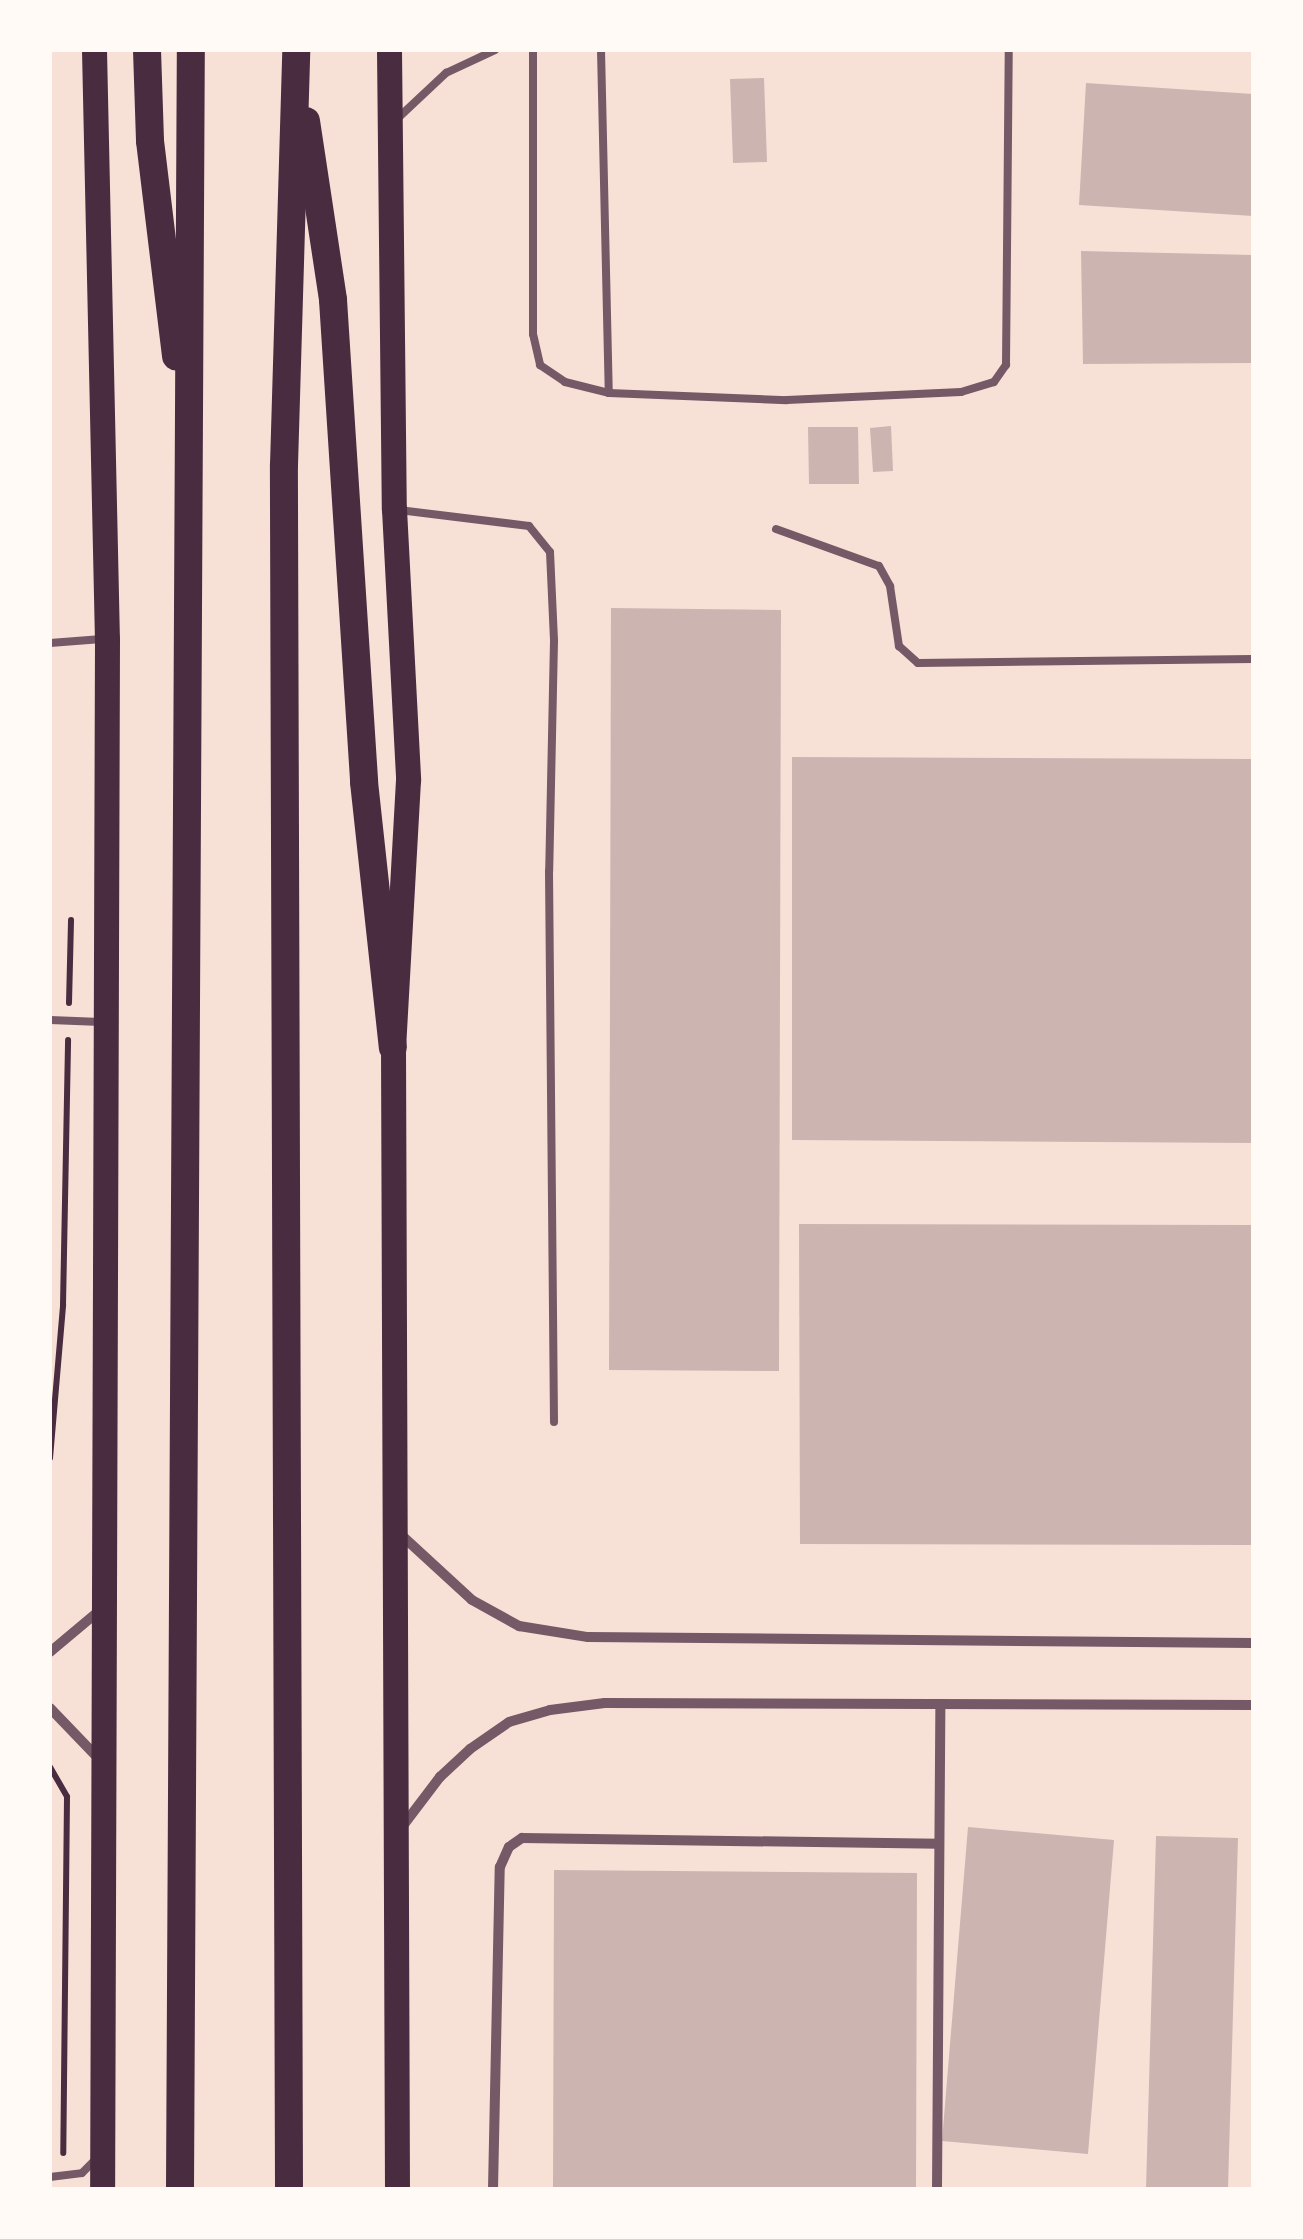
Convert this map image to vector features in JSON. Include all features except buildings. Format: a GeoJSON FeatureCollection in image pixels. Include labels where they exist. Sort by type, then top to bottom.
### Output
{"type":"FeatureCollection","features":[{"type":"Feature","properties":{"kind":"highway"},"geometry":{"type":"LineString","coordinates":[[147,50],[150,142],[190,477]]}},
{"type":"Feature","properties":{"kind":"highway"},"geometry":{"type":"LineString","coordinates":[[180,2189],[192,50]]}},
{"type":"Feature","properties":{"kind":"highway"},"geometry":{"type":"LineString","coordinates":[[296,50],[333,300],[364,782],[392,1048]]}},
{"type":"Feature","properties":{"kind":"highway"},"geometry":{"type":"LineString","coordinates":[[289,2189],[284,464],[296,50]]}},
{"type":"Feature","properties":{"kind":"main road"},"geometry":{"type":"LineString","coordinates":[[94,50],[107,639],[102,2189]]}},
{"type":"Feature","properties":{"kind":"main road"},"geometry":{"type":"LineString","coordinates":[[389,50],[394,509],[408,780],[392,1048],[397,2189]]}},
{"type":"Feature","properties":{"kind":"street"},"geometry":{"type":"LineString","coordinates":[[394,1527],[472,1600],[519,1626],[588,1637],[1253,1643]]}},
{"type":"Feature","properties":{"kind":"street"},"geometry":{"type":"LineString","coordinates":[[50,1652],[104,1606]]}},
{"type":"Feature","properties":{"kind":"street"},"geometry":{"type":"LineString","coordinates":[[398,1832],[440,1777],[470,1748],[509,1722],[550,1710],[605,1704],[1253,1705]]}},
{"type":"Feature","properties":{"kind":"street"},"geometry":{"type":"LineString","coordinates":[[937,2189],[940,1704]]}},
{"type":"Feature","properties":{"kind":"street"},"geometry":{"type":"LineString","coordinates":[[50,1708],[86,1741],[106,1770]]}},
{"type":"Feature","properties":{"kind":"street"},"geometry":{"type":"LineString","coordinates":[[493,2189],[500,1867],[509,1847],[522,1838],[939,1844]]}},
{"type":"Feature","properties":{"kind":"lane"},"geometry":{"type":"LineString","coordinates":[[388,129],[446,72],[495,50]]}},
{"type":"Feature","properties":{"kind":"lane"},"geometry":{"type":"LineString","coordinates":[[532,50],[532,334],[540,365],[565,382],[608,392],[787,400],[961,392],[994,382],[1006,365],[1009,50]]}},
{"type":"Feature","properties":{"kind":"lane"},"geometry":{"type":"LineString","coordinates":[[601,50],[608,392]]}},
{"type":"Feature","properties":{"kind":"lane"},"geometry":{"type":"LineString","coordinates":[[394,509],[530,526],[550,552],[554,641],[549,871],[554,1422]]}},
{"type":"Feature","properties":{"kind":"lane"},"geometry":{"type":"LineString","coordinates":[[776,529],[878,566],[890,586],[899,646],[918,663],[1253,659]]}},
{"type":"Feature","properties":{"kind":"lane"},"geometry":{"type":"LineString","coordinates":[[50,643],[107,639]]}},
{"type":"Feature","properties":{"kind":"lane"},"geometry":{"type":"LineString","coordinates":[[50,1020],[106,1022]]}},
{"type":"Feature","properties":{"kind":"lane"},"geometry":{"type":"LineString","coordinates":[[50,2177],[82,2172],[103,2153]]}},
{"type":"Feature","properties":{"kind":"path"},"geometry":{"type":"LineString","coordinates":[[50,1458],[63,1305],[71,907]]}},
{"type":"Feature","properties":{"kind":"path"},"geometry":{"type":"LineString","coordinates":[[50,1767],[68,1797],[63,2177]]}}]}
